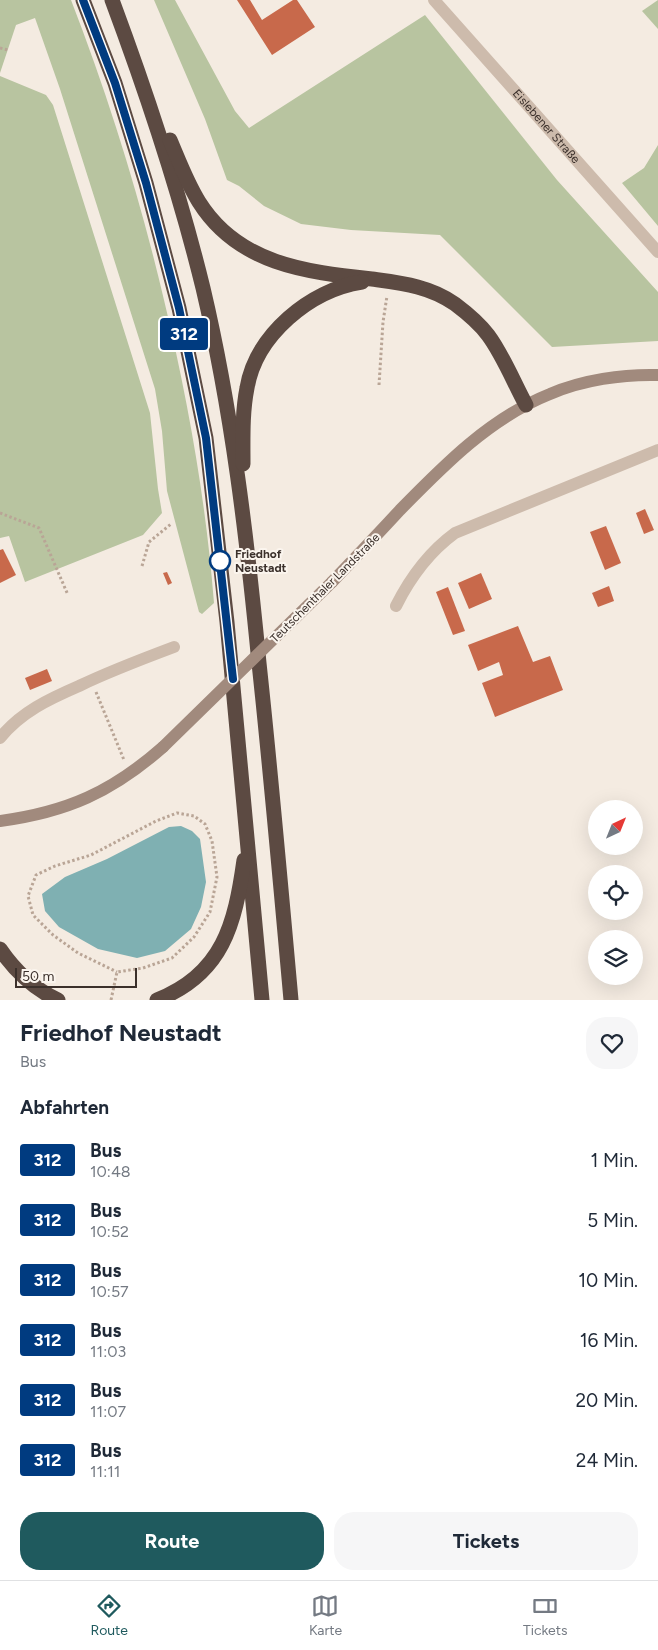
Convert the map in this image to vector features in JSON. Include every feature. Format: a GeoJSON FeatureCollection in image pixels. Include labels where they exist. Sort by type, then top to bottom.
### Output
{"type":"FeatureCollection","features":[{"type":"Feature","properties":{"kind":"highway"},"geometry":{"type":"LineString","coordinates":[[83,0],[115,83],[146,183],[179,308],[206,438],[227,622],[262,1000]]}},
{"type":"Feature","properties":{"kind":"highway"},"geometry":{"type":"LineString","coordinates":[[112,0],[136,63],[159,133],[203,289],[224,396],[242,503],[276,826],[291,1000]]}},
{"type":"Feature","properties":{"kind":"highway"},"geometry":{"type":"LineString","coordinates":[[136,63],[194,193],[209,216],[228,235],[256,254],[287,266],[310,271],[410,284],[431,291],[453,303],[488,335],[526,405]]}},
{"type":"Feature","properties":{"kind":"highway"},"geometry":{"type":"LineString","coordinates":[[242,503],[247,386],[251,372],[262,350],[270,338],[290,317],[316,299],[358,282],[382,280]]}},
{"type":"Feature","properties":{"kind":"highway"},"geometry":{"type":"LineString","coordinates":[[157,1000],[170,995],[193,980],[213,959],[220,948],[234,913],[248,834]]}},
{"type":"Feature","properties":{"kind":"highway"},"geometry":{"type":"LineString","coordinates":[[0,949],[23,977],[42,992],[58,1000]]}},
{"type":"Feature","properties":{"kind":"street","name":"Eislebener Straße"},"geometry":{"type":"LineString","coordinates":[[434,0],[658,252]]}},
{"type":"Feature","properties":{"kind":"street","name":"Teutschenthaler Landstraße"},"geometry":{"type":"LineString","coordinates":[[0,820],[52,812],[88,798],[122,780],[163,748],[332,582],[449,462],[478,436],[526,405],[550,393],[612,377],[658,375]]}},
{"type":"Feature","properties":{"kind":"street"},"geometry":{"type":"LineString","coordinates":[[396,606],[407,584],[436,548],[450,536],[467,527],[658,450]]}},
{"type":"Feature","properties":{"kind":"street"},"geometry":{"type":"LineString","coordinates":[[0,738],[14,723],[35,707],[91,680],[174,647]]}},
{"type":"Feature","properties":{"kind":"path"},"geometry":{"type":"LineString","coordinates":[[0,48],[8,50]]}},
{"type":"Feature","properties":{"kind":"path"},"geometry":{"type":"LineString","coordinates":[[379,385],[383,322],[382,280]]}},
{"type":"Feature","properties":{"kind":"path"},"geometry":{"type":"LineString","coordinates":[[0,513],[39,528],[68,595]]}},
{"type":"Feature","properties":{"kind":"path"},"geometry":{"type":"LineString","coordinates":[[142,566],[149,542],[171,524]]}},
{"type":"Feature","properties":{"kind":"path"},"geometry":{"type":"LineString","coordinates":[[91,680],[124,760]]}},
{"type":"Feature","properties":{"kind":"path"},"geometry":{"type":"LineString","coordinates":[[177,813],[194,816],[205,824],[212,841],[217,877],[210,912],[194,937],[172,958],[143,968],[117,972],[78,953],[53,935],[33,915],[28,896],[36,875],[55,866],[91,855],[156,821],[177,813]]}},
{"type":"Feature","properties":{"kind":"path"},"geometry":{"type":"LineString","coordinates":[[111,1000],[117,972]]}},
{"type":"Feature","properties":{"kind":"green space"},"geometry":{"type":"Polygon","coordinates":[[[0,0],[71,0],[111,111],[155,262],[173,338],[195,451],[211,565],[214,603],[202,614],[199,612],[167,491],[162,431],[155,389],[60,89],[35,18],[16,25],[0,73],[0,0]]]}},
{"type":"Feature","properties":{"kind":"green space"},"geometry":{"type":"Polygon","coordinates":[[[154,0],[175,0],[235,111],[249,128],[425,15],[557,180],[658,292],[658,341],[552,347],[440,235],[351,230],[301,224],[264,206],[239,186],[227,180],[205,119],[154,0]]]}},
{"type":"Feature","properties":{"kind":"green space"},"geometry":{"type":"Polygon","coordinates":[[[658,0],[658,29],[642,11],[658,0]]]}},
{"type":"Feature","properties":{"kind":"green space"},"geometry":{"type":"Polygon","coordinates":[[[0,76],[46,95],[53,105],[150,413],[162,513],[143,535],[25,582],[9,536],[0,538],[0,76]]]}},
{"type":"Feature","properties":{"kind":"green space"},"geometry":{"type":"Polygon","coordinates":[[[658,145],[658,226],[622,183],[644,168],[658,145]]]}},
{"type":"Feature","properties":{"kind":"water"},"geometry":{"type":"Polygon","coordinates":[[[181,826],[192,831],[200,839],[206,882],[201,907],[191,929],[165,951],[137,958],[98,949],[59,927],[45,911],[42,894],[65,877],[107,859],[169,827],[181,826]]]}},
{"type":"Feature","properties":{"kind":"building"},"geometry":{"type":"Polygon","coordinates":[[[237,0],[250,0],[262,20],[293,0],[297,0],[315,27],[272,55],[237,0]]]}},
{"type":"Feature","properties":{"kind":"building"},"geometry":{"type":"Polygon","coordinates":[[[645,509],[654,530],[644,534],[636,513],[645,509]]]}},
{"type":"Feature","properties":{"kind":"building"},"geometry":{"type":"Polygon","coordinates":[[[606,526],[621,563],[605,570],[590,532],[606,526]]]}},
{"type":"Feature","properties":{"kind":"building"},"geometry":{"type":"Polygon","coordinates":[[[3,549],[16,575],[0,583],[0,550],[3,549]]]}},
{"type":"Feature","properties":{"kind":"building"},"geometry":{"type":"Polygon","coordinates":[[[167,572],[172,583],[168,585],[163,573],[167,572]]]}},
{"type":"Feature","properties":{"kind":"building"},"geometry":{"type":"Polygon","coordinates":[[[481,573],[492,599],[469,609],[458,583],[481,573]]]}},
{"type":"Feature","properties":{"kind":"building"},"geometry":{"type":"Polygon","coordinates":[[[609,586],[614,601],[598,607],[592,593],[609,586]]]}},
{"type":"Feature","properties":{"kind":"building"},"geometry":{"type":"Polygon","coordinates":[[[448,587],[465,631],[453,635],[436,592],[448,587]]]}},
{"type":"Feature","properties":{"kind":"building"},"geometry":{"type":"Polygon","coordinates":[[[518,626],[533,662],[550,656],[563,690],[495,717],[482,683],[503,675],[499,662],[478,671],[468,645],[518,626]]]}},
{"type":"Feature","properties":{"kind":"building"},"geometry":{"type":"Polygon","coordinates":[[[47,669],[52,681],[30,690],[25,678],[47,669]]]}},
{"type":"Feature","properties":{"kind":"bus line","name":"312"},"geometry":{"type":"LineString","coordinates":[[83,0],[115,83],[146,183],[179,308],[206,438],[233,679]]}},
{"type":"Feature","properties":{"kind":"place","name":"Friedhof Neustadt"},"geometry":{"type":"Point","coordinates":[220,561]}}]}
